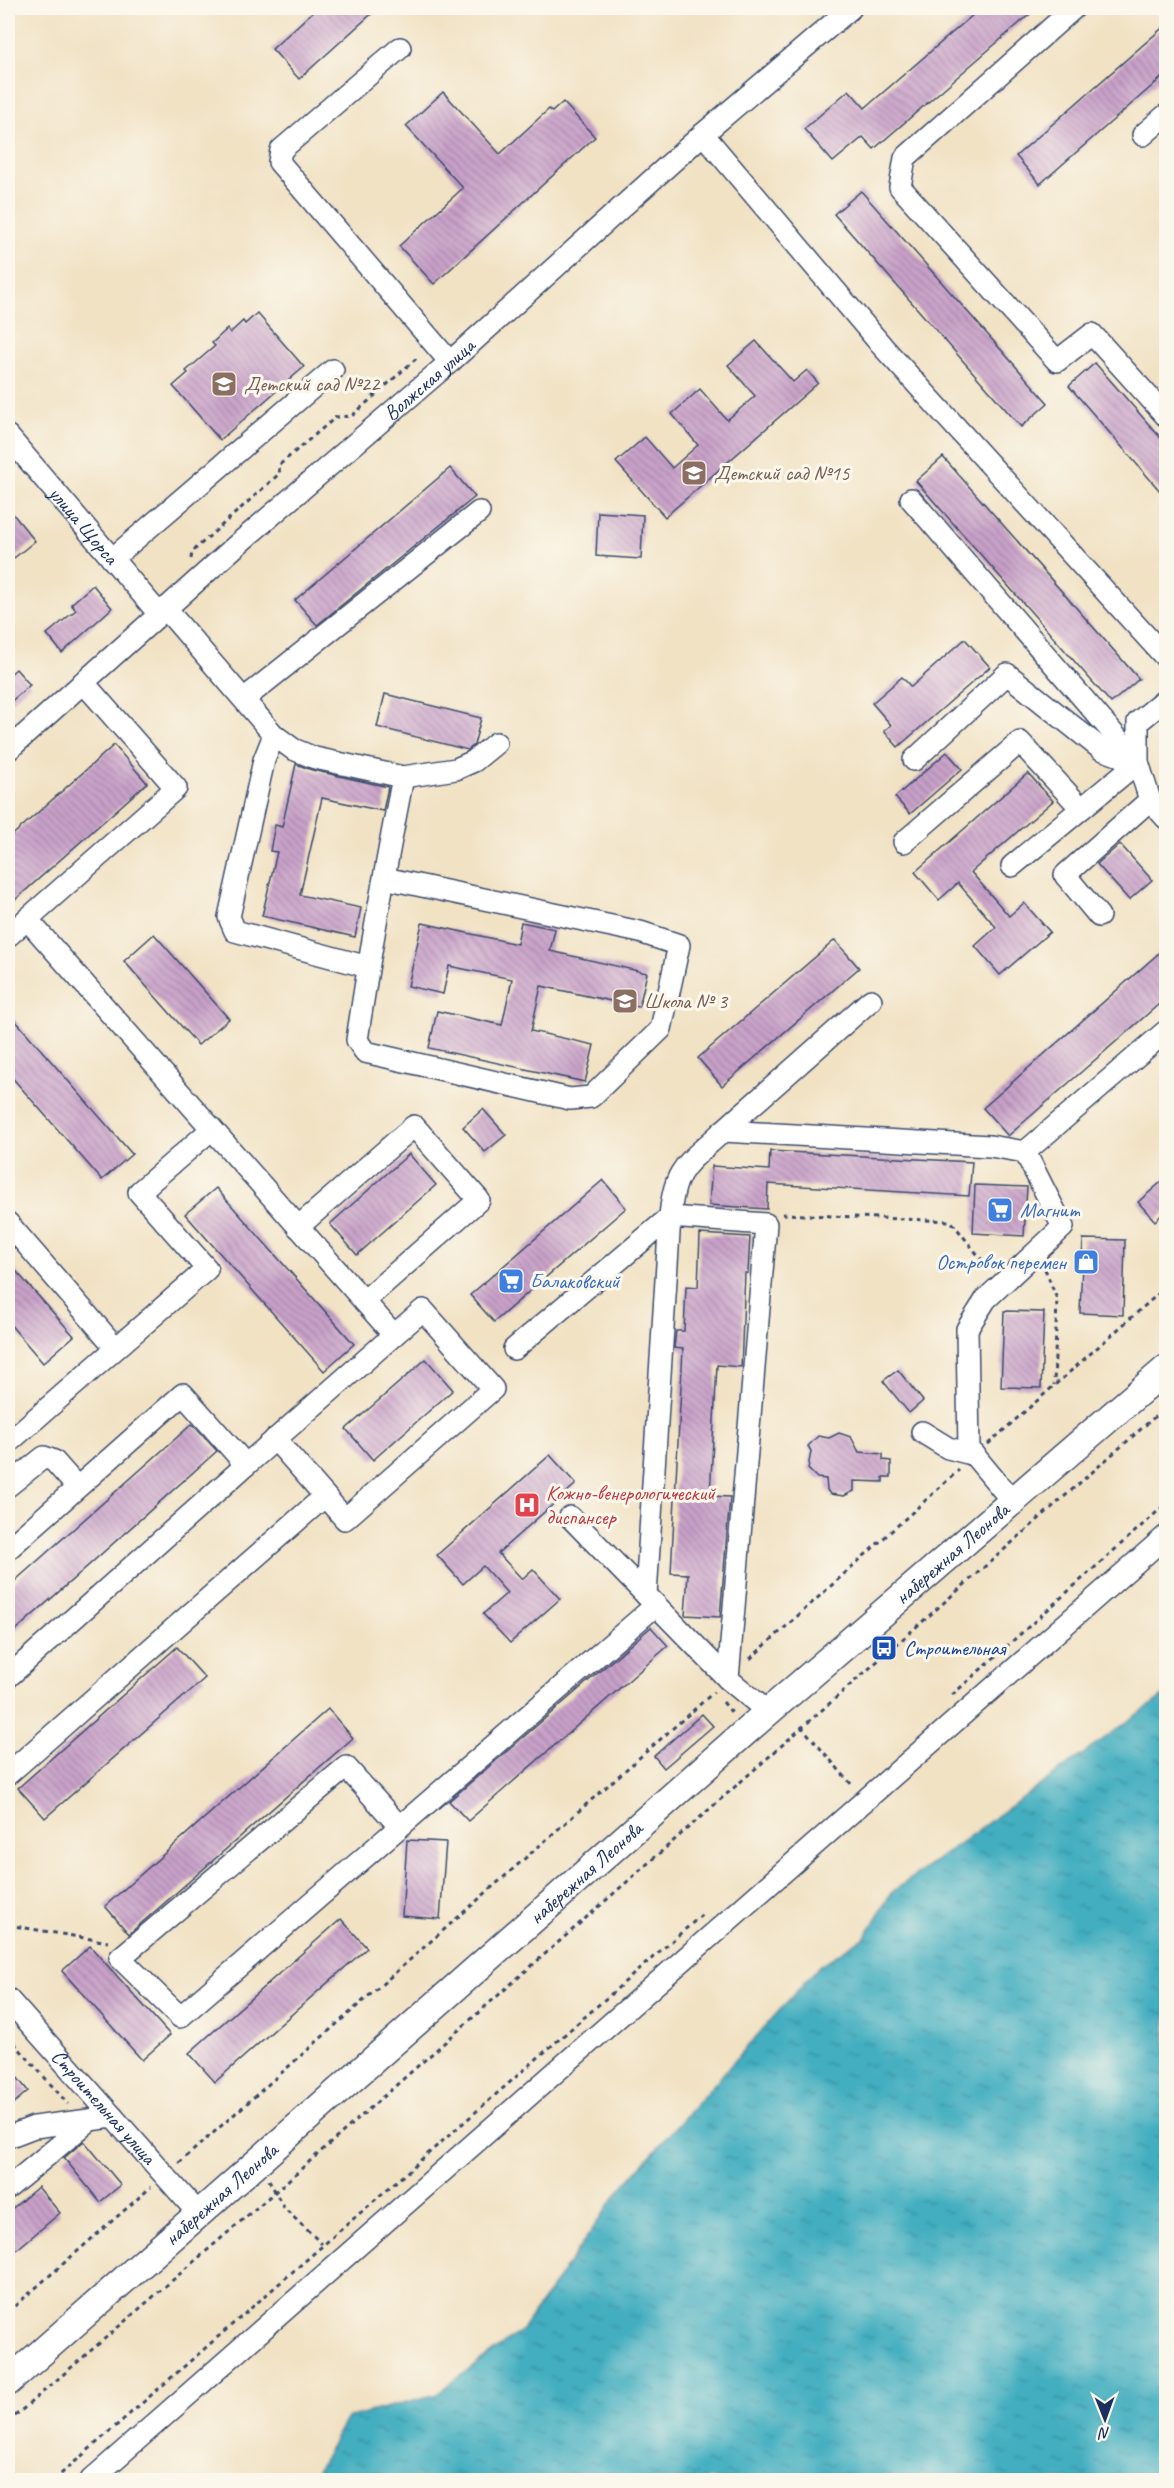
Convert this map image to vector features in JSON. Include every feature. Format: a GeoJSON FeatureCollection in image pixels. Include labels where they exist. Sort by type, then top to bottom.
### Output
{"type":"FeatureCollection","features":[{"type":"Feature","properties":{"kind":"main road","name":"набережная Леонова"},"geometry":{"type":"LineString","coordinates":[[8,2382],[768,1712],[1167,1370]]}},
{"type":"Feature","properties":{"kind":"street","name":"Волжская улица"},"geometry":{"type":"LineString","coordinates":[[8,750],[162,611],[450,362],[704,134],[850,8]]}},
{"type":"Feature","properties":{"kind":"street"},"geometry":{"type":"LineString","coordinates":[[1074,8],[905,158],[900,188],[1057,361],[1092,334],[1167,416]]}},
{"type":"Feature","properties":{"kind":"street"},"geometry":{"type":"LineString","coordinates":[[400,48],[281,150],[279,162],[450,362]]}},
{"type":"Feature","properties":{"kind":"street"},"geometry":{"type":"LineString","coordinates":[[1143,135],[1167,115]]}},
{"type":"Feature","properties":{"kind":"street"},"geometry":{"type":"LineString","coordinates":[[704,134],[883,347],[1167,658]]}},
{"type":"Feature","properties":{"kind":"street"},"geometry":{"type":"LineString","coordinates":[[112,559],[333,370]]}},
{"type":"Feature","properties":{"kind":"street","name":"улица Щорса"},"geometry":{"type":"LineString","coordinates":[[8,436],[112,559],[244,699],[274,735],[293,749],[315,758],[403,777]]}},
{"type":"Feature","properties":{"kind":"street"},"geometry":{"type":"LineString","coordinates":[[911,499],[1138,762]]}},
{"type":"Feature","properties":{"kind":"street"},"geometry":{"type":"LineString","coordinates":[[244,699],[479,512]]}},
{"type":"Feature","properties":{"kind":"street"},"geometry":{"type":"LineString","coordinates":[[914,760],[1007,674],[1101,749],[1138,762]]}},
{"type":"Feature","properties":{"kind":"street"},"geometry":{"type":"LineString","coordinates":[[8,936],[176,788],[83,682]]}},
{"type":"Feature","properties":{"kind":"street"},"geometry":{"type":"LineString","coordinates":[[1167,699],[1138,722],[1138,762],[1150,800],[1167,818]]}},
{"type":"Feature","properties":{"kind":"street"},"geometry":{"type":"LineString","coordinates":[[274,735],[264,760],[229,917],[235,931],[368,967]]}},
{"type":"Feature","properties":{"kind":"street"},"geometry":{"type":"LineString","coordinates":[[904,842],[1020,742],[1082,808]]}},
{"type":"Feature","properties":{"kind":"street"},"geometry":{"type":"LineString","coordinates":[[384,878],[640,932],[679,945],[661,1029],[591,1097],[570,1099],[365,1052],[357,1040],[368,967],[384,878],[403,777],[456,769],[474,761],[496,743]]}},
{"type":"Feature","properties":{"kind":"street"},"geometry":{"type":"LineString","coordinates":[[1012,866],[1138,762]]}},
{"type":"Feature","properties":{"kind":"street"},"geometry":{"type":"LineString","coordinates":[[1099,916],[1065,875],[1150,800]]}},
{"type":"Feature","properties":{"kind":"street"},"geometry":{"type":"LineString","coordinates":[[27,919],[394,1335]]}},
{"type":"Feature","properties":{"kind":"street"},"geometry":{"type":"LineString","coordinates":[[400,1827],[345,1767],[120,1958],[180,2017],[400,1827],[651,1600],[672,1190],[679,1172],[871,1000]]}},
{"type":"Feature","properties":{"kind":"street"},"geometry":{"type":"LineString","coordinates":[[1025,1152],[1167,1031]]}},
{"type":"Feature","properties":{"kind":"street"},"geometry":{"type":"LineString","coordinates":[[298,1227],[414,1126],[479,1200],[364,1301]]}},
{"type":"Feature","properties":{"kind":"street"},"geometry":{"type":"LineString","coordinates":[[31,1465],[9,1440],[207,1269],[139,1192],[212,1129]]}},
{"type":"Feature","properties":{"kind":"street"},"geometry":{"type":"LineString","coordinates":[[723,1131],[990,1146],[1025,1152]]}},
{"type":"Feature","properties":{"kind":"street"},"geometry":{"type":"LineString","coordinates":[[1013,1502],[969,1449],[967,1329],[986,1299],[1063,1227],[1025,1152]]}},
{"type":"Feature","properties":{"kind":"street"},"geometry":{"type":"LineString","coordinates":[[514,1349],[670,1217],[766,1224],[728,1679]]}},
{"type":"Feature","properties":{"kind":"street"},"geometry":{"type":"LineString","coordinates":[[8,1222],[116,1348]]}},
{"type":"Feature","properties":{"kind":"street"},"geometry":{"type":"LineString","coordinates":[[8,1677],[275,1439],[423,1310],[493,1389],[345,1519],[275,1439]]}},
{"type":"Feature","properties":{"kind":"street"},"geometry":{"type":"LineString","coordinates":[[8,1549],[183,1394],[246,1465]]}},
{"type":"Feature","properties":{"kind":"street"},"geometry":{"type":"LineString","coordinates":[[922,1432],[948,1448],[975,1455]]}},
{"type":"Feature","properties":{"kind":"street"},"geometry":{"type":"LineString","coordinates":[[8,1486],[31,1465],[44,1457],[50,1458],[77,1487]]}},
{"type":"Feature","properties":{"kind":"street"},"geometry":{"type":"LineString","coordinates":[[8,1773],[325,1496]]}},
{"type":"Feature","properties":{"kind":"street"},"geometry":{"type":"LineString","coordinates":[[570,1517],[728,1679],[768,1712]]}},
{"type":"Feature","properties":{"kind":"street"},"geometry":{"type":"LineString","coordinates":[[91,2481],[1167,1536]]}},
{"type":"Feature","properties":{"kind":"street","name":"Строительная улица"},"geometry":{"type":"LineString","coordinates":[[8,1999],[199,2214]]}},
{"type":"Feature","properties":{"kind":"street"},"geometry":{"type":"LineString","coordinates":[[8,2137],[34,2127],[113,2117]]}},
{"type":"Feature","properties":{"kind":"street"},"geometry":{"type":"LineString","coordinates":[[8,2187],[87,2120]]}},
{"type":"Feature","properties":{"kind":"path"},"geometry":{"type":"LineString","coordinates":[[190,563],[192,552],[280,473],[278,466],[336,417],[352,416],[434,343]]}},
{"type":"Feature","properties":{"kind":"path"},"geometry":{"type":"LineString","coordinates":[[766,1224],[781,1214],[951,1221],[1001,1285]]}},
{"type":"Feature","properties":{"kind":"path"},"geometry":{"type":"LineString","coordinates":[[1037,1251],[1057,1299],[1054,1385]]}},
{"type":"Feature","properties":{"kind":"path"},"geometry":{"type":"LineString","coordinates":[[8,2312],[728,1679],[975,1455],[1167,1287]]}},
{"type":"Feature","properties":{"kind":"path"},"geometry":{"type":"LineString","coordinates":[[8,2422],[276,2191],[801,1726],[1167,1407]]}},
{"type":"Feature","properties":{"kind":"path"},"geometry":{"type":"LineString","coordinates":[[948,1699],[1167,1503]]}},
{"type":"Feature","properties":{"kind":"path"},"geometry":{"type":"LineString","coordinates":[[801,1726],[852,1785]]}},
{"type":"Feature","properties":{"kind":"path"},"geometry":{"type":"LineString","coordinates":[[54,2481],[322,2244],[708,1909]]}},
{"type":"Feature","properties":{"kind":"path"},"geometry":{"type":"LineString","coordinates":[[8,1925],[134,1947]]}},
{"type":"Feature","properties":{"kind":"path"},"geometry":{"type":"LineString","coordinates":[[8,2036],[87,2120]]}},
{"type":"Feature","properties":{"kind":"path"},"geometry":{"type":"LineString","coordinates":[[259,2163],[284,2208],[322,2244]]}},
{"type":"Feature","properties":{"kind":"water"},"geometry":{"type":"Polygon","coordinates":[[[1166,1694],[1166,2480],[311,2480],[347,2418],[437,2394],[523,2329],[619,2191],[819,1966],[865,1937],[891,1893],[1166,1694]]]}},
{"type":"Feature","properties":{"kind":"building"},"geometry":{"type":"Polygon","coordinates":[[[317,8],[378,8],[299,79],[272,49],[317,8]]]}},
{"type":"Feature","properties":{"kind":"building"},"geometry":{"type":"Polygon","coordinates":[[[981,8],[1037,8],[874,149],[863,137],[833,162],[804,129],[849,90],[865,108],[981,8]]]}},
{"type":"Feature","properties":{"kind":"building"},"geometry":{"type":"Polygon","coordinates":[[[1167,24],[1167,73],[1040,184],[1016,156],[1167,24]]]}},
{"type":"Feature","properties":{"kind":"building"},"geometry":{"type":"Polygon","coordinates":[[[443,92],[500,154],[549,109],[552,112],[563,102],[595,137],[434,284],[399,246],[463,188],[406,126],[443,92]]]}},
{"type":"Feature","properties":{"kind":"building"},"geometry":{"type":"Polygon","coordinates":[[[861,191],[1048,403],[1021,427],[834,214],[861,191]]]}},
{"type":"Feature","properties":{"kind":"building"},"geometry":{"type":"Polygon","coordinates":[[[257,313],[304,367],[220,440],[173,386],[188,373],[186,371],[215,346],[212,343],[227,329],[230,333],[243,321],[245,324],[257,313]]]}},
{"type":"Feature","properties":{"kind":"building"},"geometry":{"type":"Polygon","coordinates":[[[756,341],[793,382],[807,370],[818,383],[665,517],[616,462],[645,437],[672,468],[698,445],[672,414],[700,389],[727,420],[755,396],[728,365],[756,341]]]}},
{"type":"Feature","properties":{"kind":"building"},"geometry":{"type":"Polygon","coordinates":[[[1095,363],[1167,445],[1167,499],[1069,386],[1095,363]]]}},
{"type":"Feature","properties":{"kind":"building"},"geometry":{"type":"Polygon","coordinates":[[[943,457],[1139,679],[1111,703],[916,481],[943,457]]]}},
{"type":"Feature","properties":{"kind":"building"},"geometry":{"type":"Polygon","coordinates":[[[450,468],[475,497],[317,625],[295,600],[450,468]]]}},
{"type":"Feature","properties":{"kind":"building"},"geometry":{"type":"Polygon","coordinates":[[[8,508],[35,541],[14,558],[8,550],[8,508]]]}},
{"type":"Feature","properties":{"kind":"building"},"geometry":{"type":"Polygon","coordinates":[[[598,512],[643,515],[641,559],[596,556],[598,512]]]}},
{"type":"Feature","properties":{"kind":"building"},"geometry":{"type":"Polygon","coordinates":[[[93,585],[112,608],[62,653],[47,634],[76,610],[71,604],[93,585]]]}},
{"type":"Feature","properties":{"kind":"building"},"geometry":{"type":"Polygon","coordinates":[[[965,639],[990,667],[898,747],[884,731],[891,725],[872,703],[902,677],[911,687],[965,639]]]}},
{"type":"Feature","properties":{"kind":"building"},"geometry":{"type":"Polygon","coordinates":[[[16,669],[30,685],[8,704],[8,676],[16,669]]]}},
{"type":"Feature","properties":{"kind":"building"},"geometry":{"type":"Polygon","coordinates":[[[385,694],[481,718],[474,745],[468,750],[377,727],[385,694]]]}},
{"type":"Feature","properties":{"kind":"building"},"geometry":{"type":"Polygon","coordinates":[[[114,745],[147,783],[8,906],[8,839],[114,745]]]}},
{"type":"Feature","properties":{"kind":"building"},"geometry":{"type":"Polygon","coordinates":[[[947,752],[962,769],[910,814],[895,797],[947,752]]]}},
{"type":"Feature","properties":{"kind":"building"},"geometry":{"type":"Polygon","coordinates":[[[296,764],[312,770],[388,787],[383,811],[322,798],[300,895],[361,908],[355,937],[262,916],[277,852],[270,851],[275,825],[282,827],[296,764]]]}},
{"type":"Feature","properties":{"kind":"building"},"geometry":{"type":"Polygon","coordinates":[[[1028,773],[1053,801],[971,872],[1009,916],[1024,903],[1050,932],[1000,975],[975,946],[996,927],[958,883],[939,900],[915,872],[1028,773]]]}},
{"type":"Feature","properties":{"kind":"building"},"geometry":{"type":"Polygon","coordinates":[[[1120,844],[1152,880],[1129,900],[1097,864],[1120,844]]]}},
{"type":"Feature","properties":{"kind":"building","name":"Школа № 3"},"geometry":{"type":"Polygon","coordinates":[[[521,922],[555,929],[550,951],[647,973],[639,1007],[541,986],[531,1031],[594,1045],[585,1082],[429,1048],[437,1011],[502,1025],[512,979],[449,966],[443,994],[408,986],[422,923],[517,944],[521,922]]]}},
{"type":"Feature","properties":{"kind":"building"},"geometry":{"type":"Polygon","coordinates":[[[154,934],[229,1019],[198,1045],[124,961],[154,934]]]}},
{"type":"Feature","properties":{"kind":"building"},"geometry":{"type":"Polygon","coordinates":[[[835,940],[859,968],[722,1086],[698,1058],[835,940]]]}},
{"type":"Feature","properties":{"kind":"building"},"geometry":{"type":"Polygon","coordinates":[[[1167,946],[1167,997],[1008,1136],[983,1108],[1167,946]]]}},
{"type":"Feature","properties":{"kind":"building"},"geometry":{"type":"Polygon","coordinates":[[[8,1012],[132,1154],[102,1180],[8,1073],[8,1012]]]}},
{"type":"Feature","properties":{"kind":"building"},"geometry":{"type":"Polygon","coordinates":[[[483,1109],[506,1135],[485,1152],[463,1127],[483,1109]]]}},
{"type":"Feature","properties":{"kind":"building"},"geometry":{"type":"Polygon","coordinates":[[[770,1151],[972,1162],[969,1196],[768,1184],[767,1209],[709,1205],[712,1166],[769,1170],[770,1151]]]}},
{"type":"Feature","properties":{"kind":"building"},"geometry":{"type":"Polygon","coordinates":[[[409,1154],[436,1185],[357,1255],[330,1224],[409,1154]]]}},
{"type":"Feature","properties":{"kind":"building"},"geometry":{"type":"Polygon","coordinates":[[[1167,1177],[1167,1210],[1155,1221],[1138,1202],[1167,1177]]]}},
{"type":"Feature","properties":{"kind":"building"},"geometry":{"type":"Polygon","coordinates":[[[603,1180],[626,1208],[494,1322],[470,1295],[603,1180]]]}},
{"type":"Feature","properties":{"kind":"building","name":"Магнит"},"geometry":{"type":"Polygon","coordinates":[[[975,1185],[1027,1187],[1024,1236],[973,1233],[975,1185]]]}},
{"type":"Feature","properties":{"kind":"building"},"geometry":{"type":"Polygon","coordinates":[[[216,1188],[354,1344],[324,1371],[185,1214],[216,1188]]]}},
{"type":"Feature","properties":{"kind":"building"},"geometry":{"type":"Polygon","coordinates":[[[700,1234],[750,1237],[748,1273],[745,1273],[741,1367],[717,1365],[710,1496],[730,1497],[720,1617],[685,1615],[688,1574],[671,1573],[683,1349],[674,1348],[676,1331],[684,1331],[686,1286],[698,1287],[700,1234]]]}},
{"type":"Feature","properties":{"kind":"building"},"geometry":{"type":"Polygon","coordinates":[[[1083,1239],[1125,1240],[1123,1315],[1080,1313],[1083,1239]]]}},
{"type":"Feature","properties":{"kind":"building"},"geometry":{"type":"Polygon","coordinates":[[[8,1262],[74,1336],[43,1363],[8,1322],[8,1262]]]}},
{"type":"Feature","properties":{"kind":"building"},"geometry":{"type":"Polygon","coordinates":[[[1004,1311],[1044,1312],[1041,1388],[1001,1387],[1004,1311]]]}},
{"type":"Feature","properties":{"kind":"building"},"geometry":{"type":"Polygon","coordinates":[[[426,1359],[453,1390],[373,1460],[346,1429],[426,1359]]]}},
{"type":"Feature","properties":{"kind":"building"},"geometry":{"type":"Polygon","coordinates":[[[898,1370],[923,1401],[909,1413],[883,1381],[898,1370]]]}},
{"type":"Feature","properties":{"kind":"building"},"geometry":{"type":"Polygon","coordinates":[[[192,1424],[217,1451],[8,1637],[8,1587],[192,1424]]]}},
{"type":"Feature","properties":{"kind":"building"},"geometry":{"type":"Polygon","coordinates":[[[839,1433],[851,1437],[859,1452],[883,1454],[883,1460],[891,1461],[891,1477],[883,1477],[883,1482],[854,1481],[854,1491],[844,1496],[830,1494],[827,1490],[826,1479],[817,1478],[808,1469],[811,1451],[808,1446],[818,1436],[829,1438],[839,1433]]]}},
{"type":"Feature","properties":{"kind":"building"},"geometry":{"type":"Polygon","coordinates":[[[550,1455],[576,1484],[498,1553],[522,1579],[533,1569],[560,1599],[510,1643],[483,1614],[507,1593],[483,1566],[463,1584],[437,1555],[550,1455]]]}},
{"type":"Feature","properties":{"kind":"building"},"geometry":{"type":"Polygon","coordinates":[[[651,1627],[668,1646],[468,1821],[449,1801],[651,1627]]]}},
{"type":"Feature","properties":{"kind":"building"},"geometry":{"type":"Polygon","coordinates":[[[177,1647],[205,1678],[45,1818],[18,1788],[177,1647]]]}},
{"type":"Feature","properties":{"kind":"building"},"geometry":{"type":"Polygon","coordinates":[[[328,1709],[353,1738],[129,1934],[105,1906],[328,1709]]]}},
{"type":"Feature","properties":{"kind":"building"},"geometry":{"type":"Polygon","coordinates":[[[702,1714],[713,1726],[664,1768],[654,1756],[702,1714]]]}},
{"type":"Feature","properties":{"kind":"building"},"geometry":{"type":"Polygon","coordinates":[[[407,1840],[446,1842],[440,1919],[402,1916],[407,1840]]]}},
{"type":"Feature","properties":{"kind":"building"},"geometry":{"type":"Polygon","coordinates":[[[341,1919],[367,1948],[215,2082],[189,2053],[341,1919]]]}},
{"type":"Feature","properties":{"kind":"building"},"geometry":{"type":"Polygon","coordinates":[[[90,1946],[170,2035],[142,2060],[62,1971],[90,1946]]]}},
{"type":"Feature","properties":{"kind":"building"},"geometry":{"type":"Polygon","coordinates":[[[8,2066],[28,2091],[8,2108],[8,2066]]]}},
{"type":"Feature","properties":{"kind":"building"},"geometry":{"type":"Polygon","coordinates":[[[84,2141],[121,2185],[100,2202],[64,2158],[84,2141]]]}},
{"type":"Feature","properties":{"kind":"building"},"geometry":{"type":"Polygon","coordinates":[[[38,2187],[60,2213],[8,2257],[8,2212],[38,2187]]]}},
{"type":"Feature","properties":{"kind":"place","name":"Детский сад №22"},"geometry":{"type":"Point","coordinates":[224,384]}},
{"type":"Feature","properties":{"kind":"place","name":"Детский сад №15"},"geometry":{"type":"Point","coordinates":[694,473]}},
{"type":"Feature","properties":{"kind":"place","name":"Школа № 3"},"geometry":{"type":"Point","coordinates":[625,1001]}},
{"type":"Feature","properties":{"kind":"place","name":"Магнит"},"geometry":{"type":"Point","coordinates":[1000,1210]}},
{"type":"Feature","properties":{"kind":"place","name":"Островок перемен"},"geometry":{"type":"Point","coordinates":[1086,1262]}},
{"type":"Feature","properties":{"kind":"place","name":"Балаковский"},"geometry":{"type":"Point","coordinates":[511,1281]}},
{"type":"Feature","properties":{"kind":"place","name":"Кожно-венерологический диспансер"},"geometry":{"type":"Point","coordinates":[527,1505]}},
{"type":"Feature","properties":{"kind":"place","name":"Строительная"},"geometry":{"type":"Point","coordinates":[884,1648]}}]}
